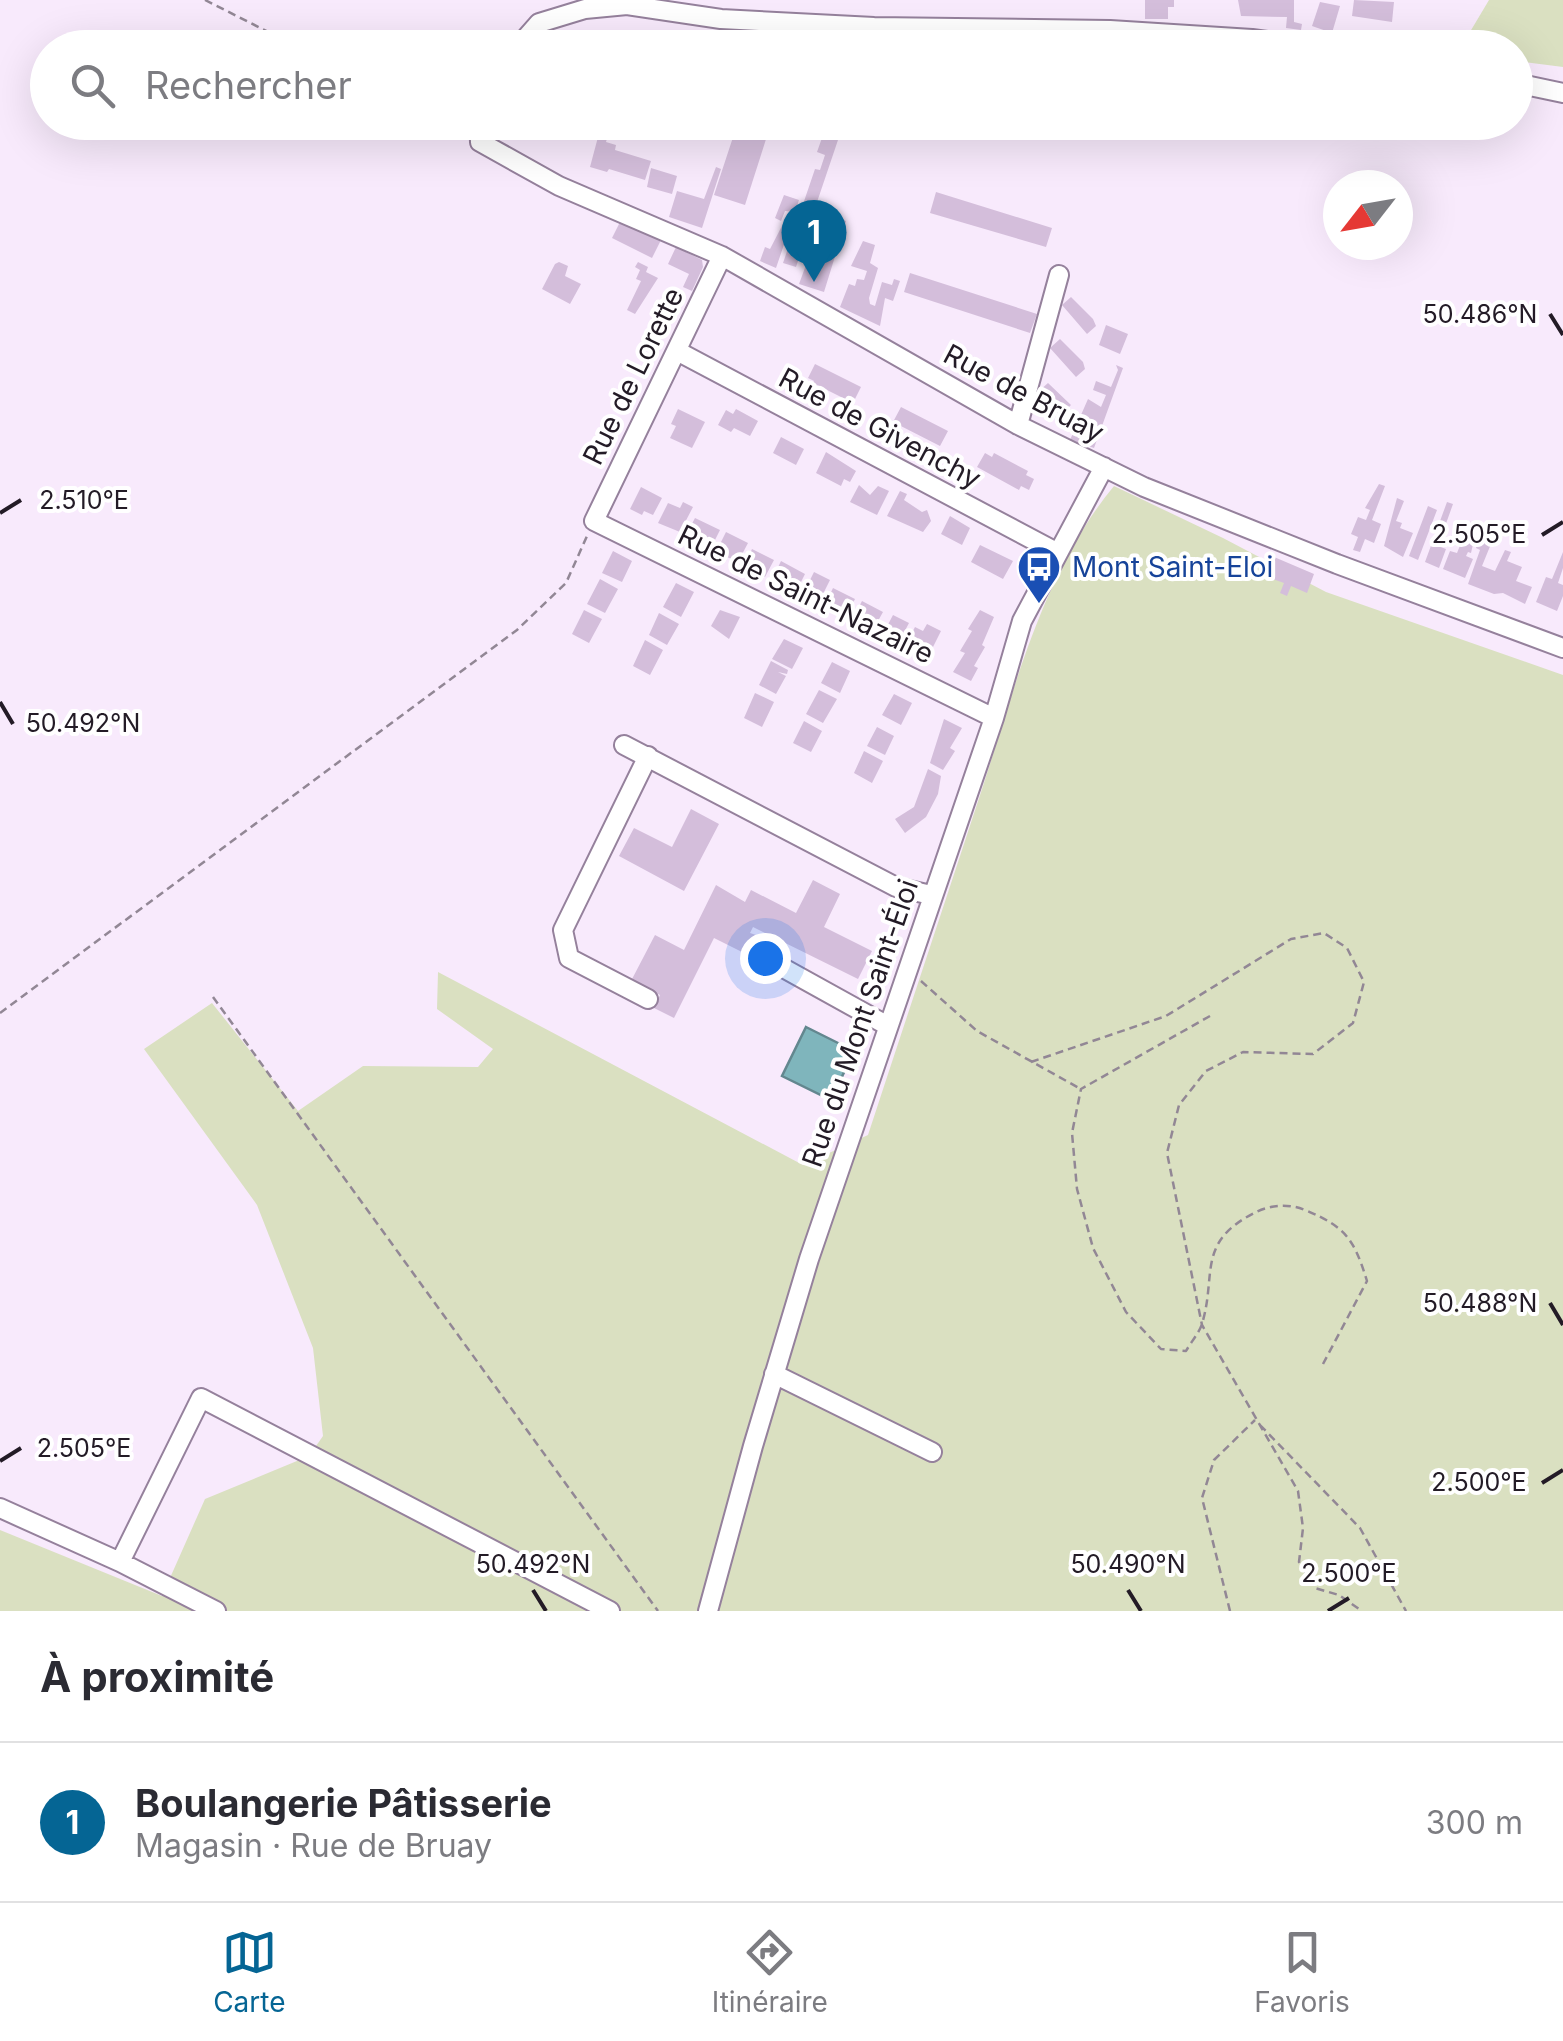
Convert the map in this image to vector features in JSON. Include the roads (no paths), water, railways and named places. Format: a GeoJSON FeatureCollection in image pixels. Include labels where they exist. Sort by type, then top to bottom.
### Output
{"type":"FeatureCollection","features":[{"type":"Feature","properties":{"kind":"street"},"geometry":{"type":"LineString","coordinates":[[533,30],[539,23],[584,9],[628,4],[722,19],[874,27],[1110,30]]}},
{"type":"Feature","properties":{"kind":"street"},"geometry":{"type":"LineString","coordinates":[[1533,87],[1563,93]]}},
{"type":"Feature","properties":{"kind":"street","name":"Rue de Bruay"},"geometry":{"type":"LineString","coordinates":[[480,140],[560,186],[722,256],[1018,424],[1144,487],[1563,648]]}},
{"type":"Feature","properties":{"kind":"street","name":"Rue de Lorette"},"geometry":{"type":"LineString","coordinates":[[594,521],[722,256]]}},
{"type":"Feature","properties":{"kind":"street"},"geometry":{"type":"LineString","coordinates":[[1018,424],[1058,275]]}},
{"type":"Feature","properties":{"kind":"street","name":"Rue de Givenchy"},"geometry":{"type":"LineString","coordinates":[[677,352],[1058,554]]}},
{"type":"Feature","properties":{"kind":"street","name":"Rue du Mont Saint-Éloi"},"geometry":{"type":"LineString","coordinates":[[708,1611],[808,1259],[994,718],[1022,621],[1104,467]]}},
{"type":"Feature","properties":{"kind":"street","name":"Rue de Saint-Nazaire"},"geometry":{"type":"LineString","coordinates":[[594,521],[994,718]]}},
{"type":"Feature","properties":{"kind":"street"},"geometry":{"type":"LineString","coordinates":[[624,744],[896,887],[931,895]]}},
{"type":"Feature","properties":{"kind":"street"},"geometry":{"type":"LineString","coordinates":[[648,756],[563,930],[569,958],[648,999]]}},
{"type":"Feature","properties":{"kind":"street"},"geometry":{"type":"LineString","coordinates":[[767,959],[888,1026]]}},
{"type":"Feature","properties":{"kind":"street"},"geometry":{"type":"LineString","coordinates":[[774,1374],[932,1452]]}},
{"type":"Feature","properties":{"kind":"street"},"geometry":{"type":"LineString","coordinates":[[120,1562],[201,1398],[610,1611]]}},
{"type":"Feature","properties":{"kind":"street"},"geometry":{"type":"LineString","coordinates":[[0,1508],[216,1611]]}},
{"type":"Feature","properties":{"kind":"water"},"geometry":{"type":"Polygon","coordinates":[[[806,1027],[854,1051],[831,1100],[782,1076],[806,1027]]]}},
{"type":"Feature","properties":{"kind":"place","name":"Boulangerie Pâtisserie"},"geometry":{"type":"Point","coordinates":[814,282]}},
{"type":"Feature","properties":{"kind":"place","name":"Mont Saint-Eloi"},"geometry":{"type":"Point","coordinates":[1039,605]}}]}
